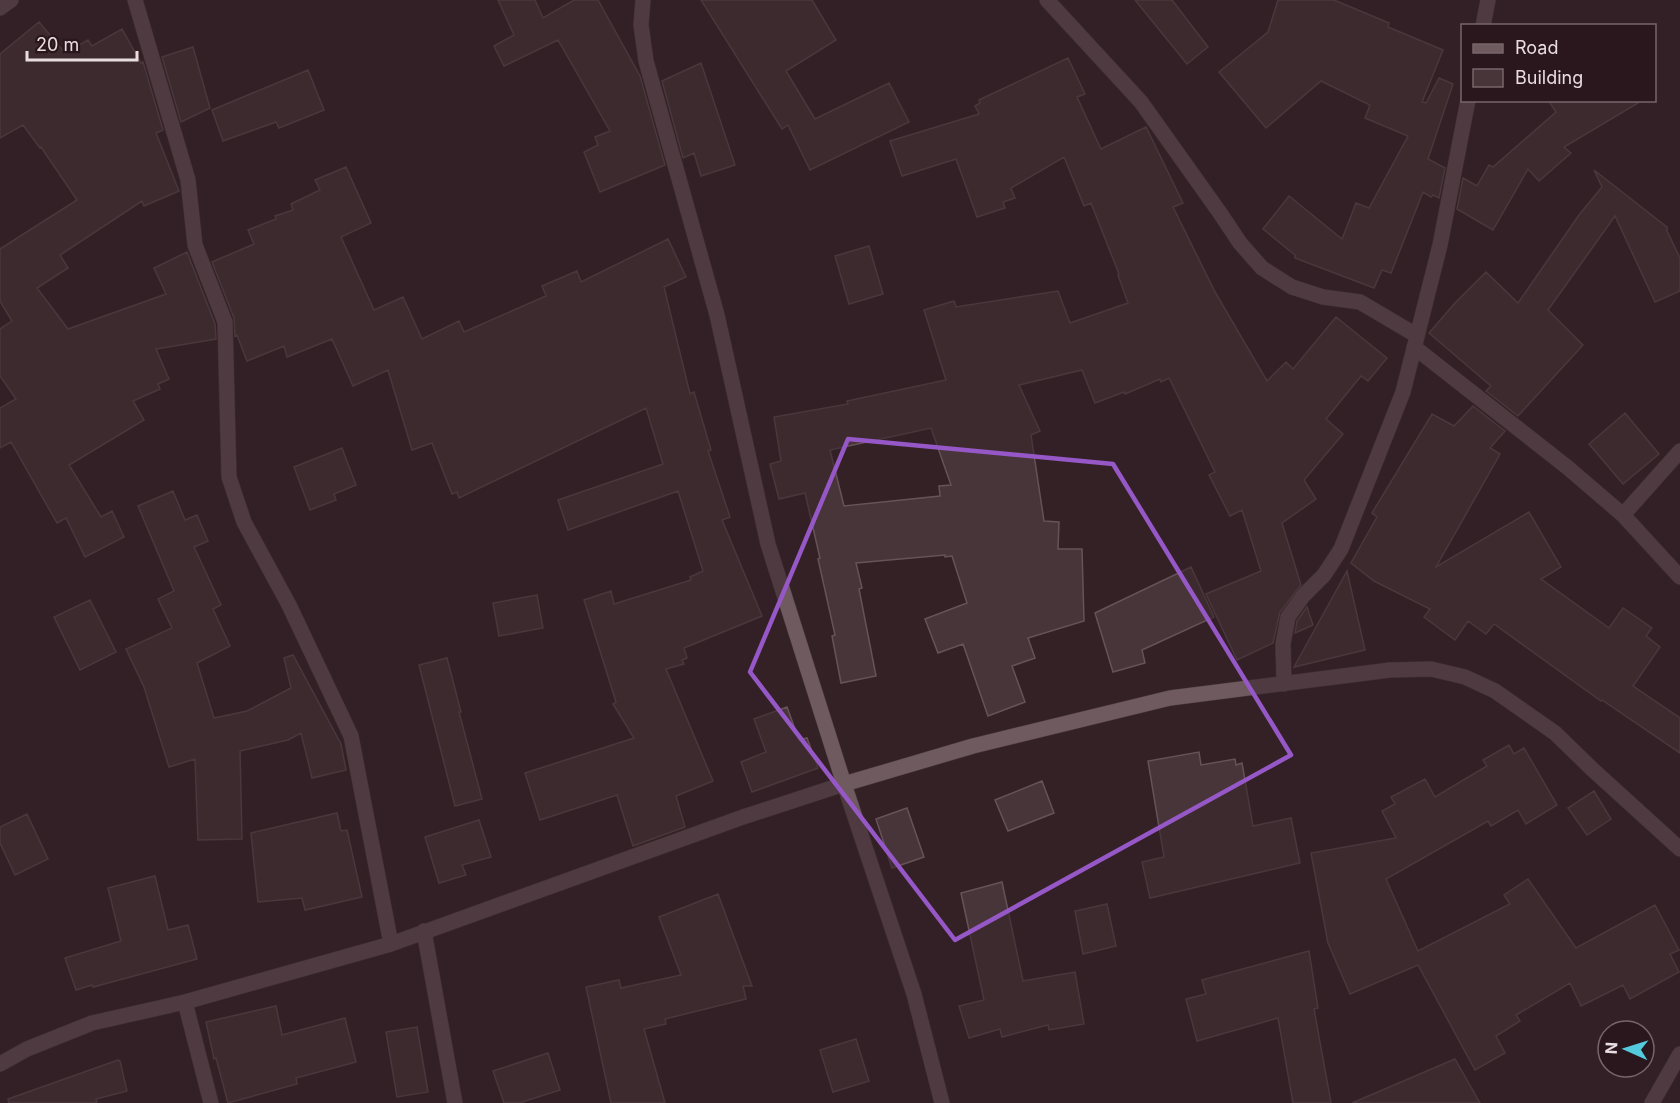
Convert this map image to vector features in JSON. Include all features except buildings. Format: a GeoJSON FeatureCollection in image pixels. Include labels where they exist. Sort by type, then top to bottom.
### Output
{"type":"FeatureCollection","features":[{"type":"Feature","properties":{"kind":"street"},"geometry":{"type":"LineString","coordinates":[[0,8],[11,0]]}},
{"type":"Feature","properties":{"kind":"street"},"geometry":{"type":"LineString","coordinates":[[135,0],[188,180],[195,245],[225,322],[229,477],[244,522],[289,606],[351,736],[391,944]]}},
{"type":"Feature","properties":{"kind":"street"},"geometry":{"type":"LineString","coordinates":[[643,0],[642,24],[646,61],[717,315],[768,544],[844,784],[914,993],[942,1103]]}},
{"type":"Feature","properties":{"kind":"street"},"geometry":{"type":"LineString","coordinates":[[1047,0],[1141,102],[1240,243],[1262,268],[1292,287],[1323,297],[1360,302],[1415,341],[1623,515],[1680,577]]}},
{"type":"Feature","properties":{"kind":"street"},"geometry":{"type":"LineString","coordinates":[[1483,24],[1488,0]]}},
{"type":"Feature","properties":{"kind":"street"},"geometry":{"type":"LineString","coordinates":[[1284,684],[1283,644],[1288,617],[1303,596],[1324,575],[1341,549],[1403,392],[1440,245],[1468,102]]}},
{"type":"Feature","properties":{"kind":"street"},"geometry":{"type":"LineString","coordinates":[[1623,515],[1680,451]]}},
{"type":"Feature","properties":{"kind":"street"},"geometry":{"type":"LineString","coordinates":[[0,1064],[27,1049],[92,1023],[185,1002],[391,944],[844,784],[973,746],[1170,698],[1390,670],[1431,669],[1465,677],[1495,691],[1555,733],[1680,849]]}},
{"type":"Feature","properties":{"kind":"street"},"geometry":{"type":"LineString","coordinates":[[424,931],[455,1103]]}},
{"type":"Feature","properties":{"kind":"street"},"geometry":{"type":"LineString","coordinates":[[185,1002],[212,1103]]}},
{"type":"Feature","properties":{"kind":"street"},"geometry":{"type":"LineString","coordinates":[[1652,1103],[1678,1064]]}},
{"type":"Feature","properties":{"kind":"highlighted area"},"geometry":{"type":"Polygon","coordinates":[[[848,439],[1113,464],[1291,755],[955,940],[750,672],[848,439]]]}}]}
